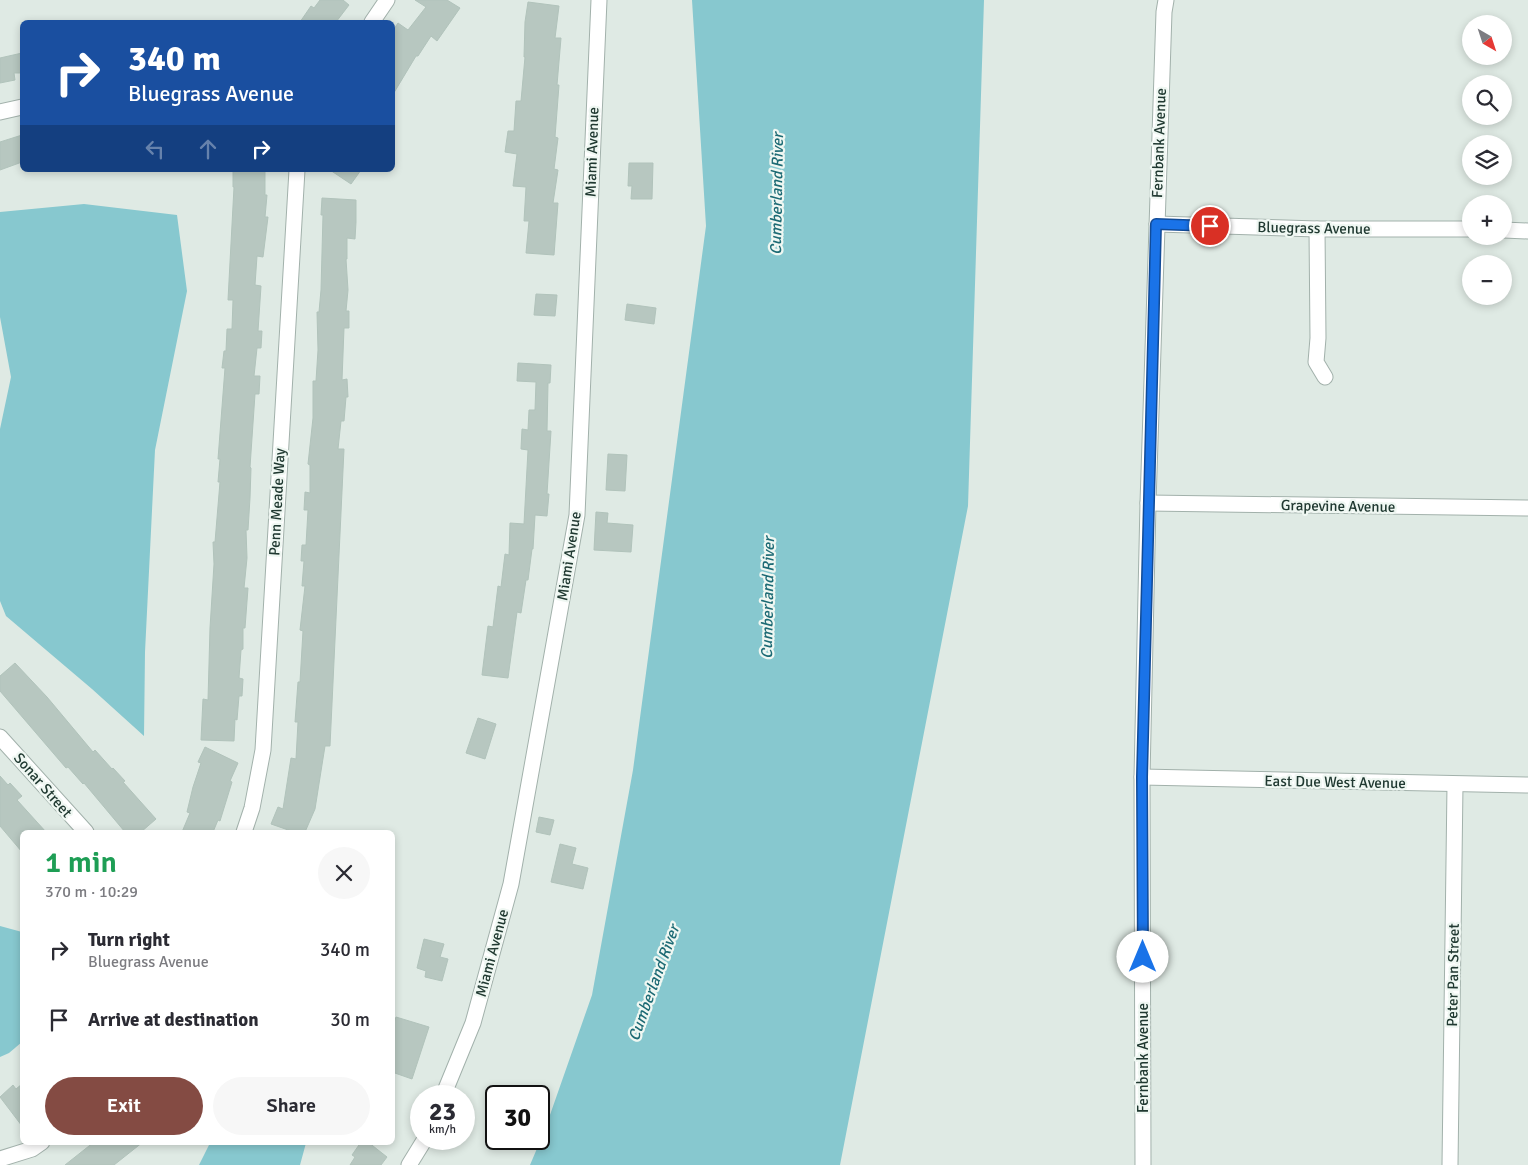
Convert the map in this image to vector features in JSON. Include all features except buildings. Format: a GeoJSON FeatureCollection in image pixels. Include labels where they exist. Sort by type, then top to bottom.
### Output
{"type":"FeatureCollection","features":[{"type":"Feature","properties":{"kind":"street"},"geometry":{"type":"LineString","coordinates":[[373,20],[386,0]]}},
{"type":"Feature","properties":{"kind":"street","name":"Miami Avenue"},"geometry":{"type":"LineString","coordinates":[[448,1085],[473,1023],[511,884],[577,515],[598,0]]}},
{"type":"Feature","properties":{"kind":"street","name":"Fernbank Avenue"},"geometry":{"type":"LineString","coordinates":[[1143,1165],[1142,777],[1156,224],[1166,0]]}},
{"type":"Feature","properties":{"kind":"street"},"geometry":{"type":"LineString","coordinates":[[0,112],[20,107]]}},
{"type":"Feature","properties":{"kind":"street","name":"Penn Meade Way"},"geometry":{"type":"LineString","coordinates":[[245,830],[252,808],[262,750],[296,172]]}},
{"type":"Feature","properties":{"kind":"street","name":"Bluegrass Avenue"},"geometry":{"type":"LineString","coordinates":[[1156,224],[1317,230],[1462,229]]}},
{"type":"Feature","properties":{"kind":"street"},"geometry":{"type":"LineString","coordinates":[[1317,230],[1318,338],[1316,362],[1325,377]]}},
{"type":"Feature","properties":{"kind":"street"},"geometry":{"type":"LineString","coordinates":[[1512,230],[1528,231]]}},
{"type":"Feature","properties":{"kind":"street","name":"Grapevine Avenue"},"geometry":{"type":"LineString","coordinates":[[1148,503],[1528,508]]}},
{"type":"Feature","properties":{"kind":"street","name":"Sonar Street"},"geometry":{"type":"LineString","coordinates":[[0,737],[84,830]]}},
{"type":"Feature","properties":{"kind":"street","name":"East Due West Avenue"},"geometry":{"type":"LineString","coordinates":[[1142,777],[1455,785],[1528,785]]}},
{"type":"Feature","properties":{"kind":"street","name":"Peter Pan Street"},"geometry":{"type":"LineString","coordinates":[[1450,1165],[1455,785]]}},
{"type":"Feature","properties":{"kind":"street"},"geometry":{"type":"LineString","coordinates":[[0,1159],[32,1149],[38,1145]]}},
{"type":"Feature","properties":{"kind":"street"},"geometry":{"type":"LineString","coordinates":[[409,1165],[418,1150]]}},
{"type":"Feature","properties":{"kind":"water","name":"Cumberland River"},"geometry":{"type":"Polygon","coordinates":[[[692,0],[984,0],[968,506],[840,1165],[530,1165],[536,1150],[550,1150],[550,1115],[592,995],[633,770],[706,226],[692,0]]]}},
{"type":"Feature","properties":{"kind":"water"},"geometry":{"type":"Polygon","coordinates":[[[84,204],[177,215],[187,291],[155,450],[145,652],[144,736],[6,616],[0,601],[0,429],[11,377],[0,317],[0,212],[84,204]]]}},
{"type":"Feature","properties":{"kind":"water"},"geometry":{"type":"Polygon","coordinates":[[[0,926],[20,931],[20,1044],[9,1053],[0,1057],[0,926]]]}},
{"type":"Feature","properties":{"kind":"water"},"geometry":{"type":"Polygon","coordinates":[[[209,1145],[305,1145],[300,1165],[199,1165],[209,1145]]]}},
{"type":"Feature","properties":{"kind":"route"},"geometry":{"type":"LineString","coordinates":[[1143,957],[1142,777],[1156,224],[1210,226]]}}]}
